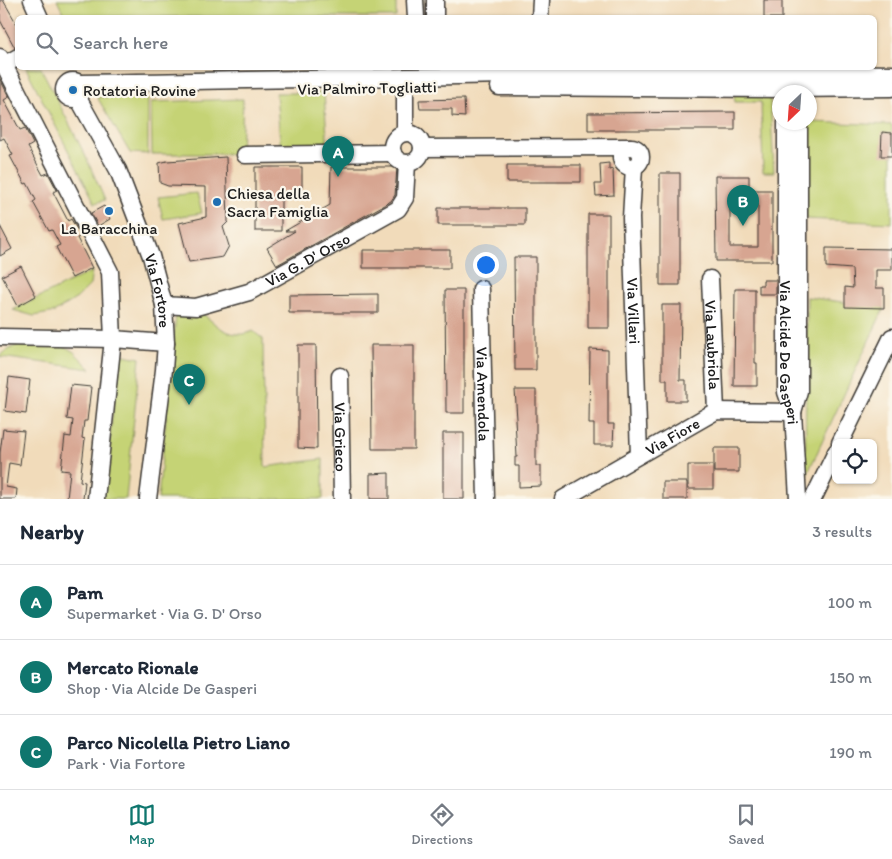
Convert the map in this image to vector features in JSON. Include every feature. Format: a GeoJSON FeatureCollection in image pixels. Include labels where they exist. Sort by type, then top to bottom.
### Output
{"type":"FeatureCollection","features":[{"type":"Feature","properties":{"kind":"street"},"geometry":{"type":"LineString","coordinates":[[32,0],[39,15]]}},
{"type":"Feature","properties":{"kind":"street"},"geometry":{"type":"LineString","coordinates":[[415,0],[416,15]]}},
{"type":"Feature","properties":{"kind":"street"},"geometry":{"type":"LineString","coordinates":[[435,0],[436,15]]}},
{"type":"Feature","properties":{"kind":"street"},"geometry":{"type":"LineString","coordinates":[[540,15],[541,0]]}},
{"type":"Feature","properties":{"kind":"street"},"geometry":{"type":"LineString","coordinates":[[7,59],[110,272],[113,339],[96,499]]}},
{"type":"Feature","properties":{"kind":"street","name":"Via Palmiro Togliatti"},"geometry":{"type":"LineString","coordinates":[[75,84],[414,80],[437,77],[538,76],[792,85],[892,74]]}},
{"type":"Feature","properties":{"kind":"street"},"geometry":{"type":"LineString","coordinates":[[405,133],[414,80]]}},
{"type":"Feature","properties":{"kind":"street","name":"Via Fortore"},"geometry":{"type":"LineString","coordinates":[[75,84],[118,170],[151,256],[164,305],[166,343],[164,370],[148,499]]}},
{"type":"Feature","properties":{"kind":"street","name":"Via Palmiro Togliatti"},"geometry":{"type":"LineString","coordinates":[[817,86],[892,88]]}},
{"type":"Feature","properties":{"kind":"street","name":"Via Alcide De Gasperi"},"geometry":{"type":"LineString","coordinates":[[786,130],[786,392],[793,412]]}},
{"type":"Feature","properties":{"kind":"street","name":"Via Alcide De Gasperi"},"geometry":{"type":"LineString","coordinates":[[793,412],[799,391],[799,130]]}},
{"type":"Feature","properties":{"kind":"street"},"geometry":{"type":"LineString","coordinates":[[245,155],[417,159],[422,148],[421,142],[416,135],[405,133],[395,138],[392,148],[400,158]]}},
{"type":"Feature","properties":{"kind":"street","name":"Via Villari"},"geometry":{"type":"LineString","coordinates":[[422,148],[630,147],[638,150],[641,154],[640,162],[634,167],[631,218],[639,455]]}},
{"type":"Feature","properties":{"kind":"street","name":"Via G. D' Orso"},"geometry":{"type":"LineString","coordinates":[[164,305],[196,307],[249,292],[398,209],[406,198],[400,158]]}},
{"type":"Feature","properties":{"kind":"street","name":"Via Laubriola"},"geometry":{"type":"LineString","coordinates":[[710,279],[716,411]]}},
{"type":"Feature","properties":{"kind":"street","name":"Via Amendola"},"geometry":{"type":"LineString","coordinates":[[482,289],[486,499]]}},
{"type":"Feature","properties":{"kind":"street"},"geometry":{"type":"LineString","coordinates":[[0,336],[113,339],[166,343]]}},
{"type":"Feature","properties":{"kind":"street"},"geometry":{"type":"LineString","coordinates":[[842,439],[892,338]]}},
{"type":"Feature","properties":{"kind":"street","name":"Via Grieco"},"geometry":{"type":"LineString","coordinates":[[340,376],[342,499]]}},
{"type":"Feature","properties":{"kind":"street","name":"Via Fiore"},"geometry":{"type":"LineString","coordinates":[[563,499],[716,411],[793,412]]}},
{"type":"Feature","properties":{"kind":"street"},"geometry":{"type":"LineString","coordinates":[[793,412],[798,499]]}},
{"type":"Feature","properties":{"kind":"street"},"geometry":{"type":"LineString","coordinates":[[813,499],[832,460]]}},
{"type":"Feature","properties":{"kind":"green space"},"geometry":{"type":"Polygon","coordinates":[[[57,0],[396,0],[396,15],[64,15],[57,0]]]}},
{"type":"Feature","properties":{"kind":"green space"},"geometry":{"type":"Polygon","coordinates":[[[27,70],[42,70],[85,155],[105,200],[95,203],[27,70]]]}},
{"type":"Feature","properties":{"kind":"green space"},"geometry":{"type":"Polygon","coordinates":[[[276,93],[324,93],[328,152],[281,153],[276,93]]]}},
{"type":"Feature","properties":{"kind":"green space"},"geometry":{"type":"Polygon","coordinates":[[[734,94],[770,95],[774,172],[763,172],[761,102],[735,102],[734,94]]]}},
{"type":"Feature","properties":{"kind":"green space"},"geometry":{"type":"Polygon","coordinates":[[[97,97],[148,98],[148,154],[130,153],[97,97]]]}},
{"type":"Feature","properties":{"kind":"green space"},"geometry":{"type":"Polygon","coordinates":[[[243,99],[241,154],[152,154],[151,102],[243,99]]]}},
{"type":"Feature","properties":{"kind":"green space"},"geometry":{"type":"Polygon","coordinates":[[[817,122],[892,125],[892,223],[806,219],[806,130],[817,130],[817,122]]]}},
{"type":"Feature","properties":{"kind":"green space"},"geometry":{"type":"Polygon","coordinates":[[[197,193],[202,213],[163,219],[158,197],[197,193]]]}},
{"type":"Feature","properties":{"kind":"green space"},"geometry":{"type":"Polygon","coordinates":[[[92,271],[90,285],[77,298],[55,312],[34,316],[13,310],[92,271]]]}},
{"type":"Feature","properties":{"kind":"green space"},"geometry":{"type":"Polygon","coordinates":[[[807,297],[884,308],[805,479],[807,297]]]}},
{"type":"Feature","properties":{"kind":"green space"},"geometry":{"type":"Polygon","coordinates":[[[201,312],[225,331],[245,334],[253,331],[263,339],[265,467],[323,459],[323,499],[158,499],[176,315],[201,312]]]}},
{"type":"Feature","properties":{"kind":"green space"},"geometry":{"type":"Polygon","coordinates":[[[23,343],[64,346],[74,352],[91,369],[0,357],[0,355],[13,347],[23,343]]]}},
{"type":"Feature","properties":{"kind":"green space"},"geometry":{"type":"Polygon","coordinates":[[[119,354],[140,358],[126,499],[103,499],[119,354]]]}},
{"type":"Feature","properties":{"kind":"building"},"geometry":{"type":"Polygon","coordinates":[[[0,0],[3,0],[15,21],[15,48],[0,20],[0,0]]]}},
{"type":"Feature","properties":{"kind":"building"},"geometry":{"type":"Polygon","coordinates":[[[764,0],[782,0],[782,15],[764,15],[764,0]]]}},
{"type":"Feature","properties":{"kind":"building"},"geometry":{"type":"Polygon","coordinates":[[[0,79],[9,97],[4,100],[20,130],[25,128],[33,144],[28,147],[43,175],[48,173],[57,190],[53,192],[68,221],[71,219],[81,236],[77,238],[92,268],[72,278],[56,247],[60,245],[52,230],[49,231],[33,202],[36,200],[10,156],[13,155],[4,138],[0,140],[0,79]]]}},
{"type":"Feature","properties":{"kind":"building"},"geometry":{"type":"Polygon","coordinates":[[[464,99],[465,117],[452,116],[452,109],[420,109],[419,100],[464,99]]]}},
{"type":"Feature","properties":{"kind":"building"},"geometry":{"type":"Polygon","coordinates":[[[735,112],[735,130],[588,130],[588,113],[735,112]]]}},
{"type":"Feature","properties":{"kind":"building"},"geometry":{"type":"Polygon","coordinates":[[[882,132],[892,133],[892,156],[881,156],[882,132]]]}},
{"type":"Feature","properties":{"kind":"building","name":"Chiesa della Sacra Famiglia"},"geometry":{"type":"Polygon","coordinates":[[[226,157],[228,222],[223,227],[229,246],[223,257],[189,262],[179,223],[206,217],[206,187],[168,186],[160,183],[159,163],[226,157]]]}},
{"type":"Feature","properties":{"kind":"building"},"geometry":{"type":"Polygon","coordinates":[[[609,163],[609,170],[613,169],[614,195],[596,196],[595,184],[601,184],[600,164],[609,163]]]}},
{"type":"Feature","properties":{"kind":"building"},"geometry":{"type":"Polygon","coordinates":[[[507,165],[581,165],[581,182],[507,182],[507,165]]]}},
{"type":"Feature","properties":{"kind":"building"},"geometry":{"type":"Polygon","coordinates":[[[255,167],[302,167],[302,188],[293,188],[293,192],[281,192],[281,231],[255,231],[255,167]]]}},
{"type":"Feature","properties":{"kind":"building"},"geometry":{"type":"Polygon","coordinates":[[[331,167],[397,167],[395,195],[391,201],[277,265],[267,248],[295,231],[285,231],[330,205],[331,167]]]}},
{"type":"Feature","properties":{"kind":"building"},"geometry":{"type":"Polygon","coordinates":[[[660,173],[680,173],[680,285],[660,285],[660,173]]]}},
{"type":"Feature","properties":{"kind":"building"},"geometry":{"type":"Polygon","coordinates":[[[715,176],[749,176],[749,190],[772,190],[772,261],[716,261],[715,176]],[[730,204],[730,247],[758,247],[758,204],[730,204]]]}},
{"type":"Feature","properties":{"kind":"building"},"geometry":{"type":"Polygon","coordinates":[[[104,206],[110,219],[98,226],[91,213],[104,206]]]}},
{"type":"Feature","properties":{"kind":"building"},"geometry":{"type":"Polygon","coordinates":[[[438,208],[525,208],[525,225],[438,225],[438,208]]]}},
{"type":"Feature","properties":{"kind":"building"},"geometry":{"type":"Polygon","coordinates":[[[588,214],[609,214],[609,328],[588,328],[588,214]]]}},
{"type":"Feature","properties":{"kind":"building"},"geometry":{"type":"Polygon","coordinates":[[[0,226],[12,249],[0,256],[0,226]]]}},
{"type":"Feature","properties":{"kind":"building"},"geometry":{"type":"Polygon","coordinates":[[[826,248],[892,249],[892,270],[876,270],[876,288],[884,288],[884,308],[845,307],[845,287],[853,288],[852,269],[826,267],[826,248]]]}},
{"type":"Feature","properties":{"kind":"building"},"geometry":{"type":"Polygon","coordinates":[[[363,250],[450,250],[450,268],[363,268],[363,250]]]}},
{"type":"Feature","properties":{"kind":"building"},"geometry":{"type":"Polygon","coordinates":[[[514,257],[536,257],[536,370],[515,370],[514,257]]]}},
{"type":"Feature","properties":{"kind":"building"},"geometry":{"type":"Polygon","coordinates":[[[21,266],[36,296],[18,306],[2,276],[21,266]]]}},
{"type":"Feature","properties":{"kind":"building"},"geometry":{"type":"Polygon","coordinates":[[[763,280],[776,280],[776,294],[759,294],[759,285],[763,285],[763,280]]]}},
{"type":"Feature","properties":{"kind":"building"},"geometry":{"type":"Polygon","coordinates":[[[735,289],[755,289],[755,363],[757,363],[757,386],[734,386],[735,289]]]}},
{"type":"Feature","properties":{"kind":"building"},"geometry":{"type":"Polygon","coordinates":[[[445,290],[464,290],[464,413],[446,413],[445,290]]]}},
{"type":"Feature","properties":{"kind":"building"},"geometry":{"type":"Polygon","coordinates":[[[378,294],[378,313],[289,313],[289,295],[378,294]]]}},
{"type":"Feature","properties":{"kind":"building"},"geometry":{"type":"Polygon","coordinates":[[[662,305],[681,305],[680,380],[686,380],[686,401],[667,401],[667,380],[662,380],[662,305]]]}},
{"type":"Feature","properties":{"kind":"building"},"geometry":{"type":"Polygon","coordinates":[[[298,345],[316,345],[317,449],[298,448],[298,345]]]}},
{"type":"Feature","properties":{"kind":"building"},"geometry":{"type":"Polygon","coordinates":[[[371,345],[414,345],[414,449],[372,449],[371,345]]]}},
{"type":"Feature","properties":{"kind":"building"},"geometry":{"type":"Polygon","coordinates":[[[590,349],[608,350],[608,424],[614,424],[613,445],[594,445],[594,424],[589,424],[590,349]]]}},
{"type":"Feature","properties":{"kind":"building"},"geometry":{"type":"Polygon","coordinates":[[[9,377],[30,380],[26,414],[5,411],[9,377]]]}},
{"type":"Feature","properties":{"kind":"building"},"geometry":{"type":"Polygon","coordinates":[[[71,385],[91,387],[87,421],[84,421],[82,438],[85,439],[80,481],[85,482],[83,499],[67,499],[70,471],[61,470],[65,436],[71,437],[73,420],[67,419],[71,385]]]}},
{"type":"Feature","properties":{"kind":"building"},"geometry":{"type":"Polygon","coordinates":[[[515,390],[536,390],[536,466],[541,466],[541,486],[519,487],[519,466],[515,466],[515,457],[517,457],[515,419],[517,419],[515,390]]]}},
{"type":"Feature","properties":{"kind":"building"},"geometry":{"type":"Polygon","coordinates":[[[3,429],[24,431],[20,465],[9,463],[6,487],[17,489],[16,499],[0,499],[0,453],[3,429]]]}},
{"type":"Feature","properties":{"kind":"building"},"geometry":{"type":"Polygon","coordinates":[[[443,433],[464,433],[464,499],[443,499],[443,433]]]}},
{"type":"Feature","properties":{"kind":"building"},"geometry":{"type":"Polygon","coordinates":[[[714,448],[739,448],[739,472],[714,472],[714,448]]]}},
{"type":"Feature","properties":{"kind":"building"},"geometry":{"type":"Polygon","coordinates":[[[688,465],[713,465],[713,489],[688,489],[688,465]]]}},
{"type":"Feature","properties":{"kind":"building"},"geometry":{"type":"Polygon","coordinates":[[[389,473],[389,499],[370,499],[370,474],[389,473]]]}},
{"type":"Feature","properties":{"kind":"building"},"geometry":{"type":"Polygon","coordinates":[[[663,482],[687,482],[687,499],[663,499],[663,482]]]}},
{"type":"Feature","properties":{"kind":"place","name":"Rotatoria Rovine"},"geometry":{"type":"Point","coordinates":[73,90]}},
{"type":"Feature","properties":{"kind":"place","name":"Pam"},"geometry":{"type":"Point","coordinates":[338,177]}},
{"type":"Feature","properties":{"kind":"place","name":"Chiesa della Sacra Famiglia"},"geometry":{"type":"Point","coordinates":[217,202]}},
{"type":"Feature","properties":{"kind":"place","name":"La Baracchina"},"geometry":{"type":"Point","coordinates":[109,211]}},
{"type":"Feature","properties":{"kind":"place","name":"Mercato Rionale"},"geometry":{"type":"Point","coordinates":[743,226]}},
{"type":"Feature","properties":{"kind":"place","name":"Parco Nicolella Pietro Liano"},"geometry":{"type":"Point","coordinates":[189,405]}}]}
